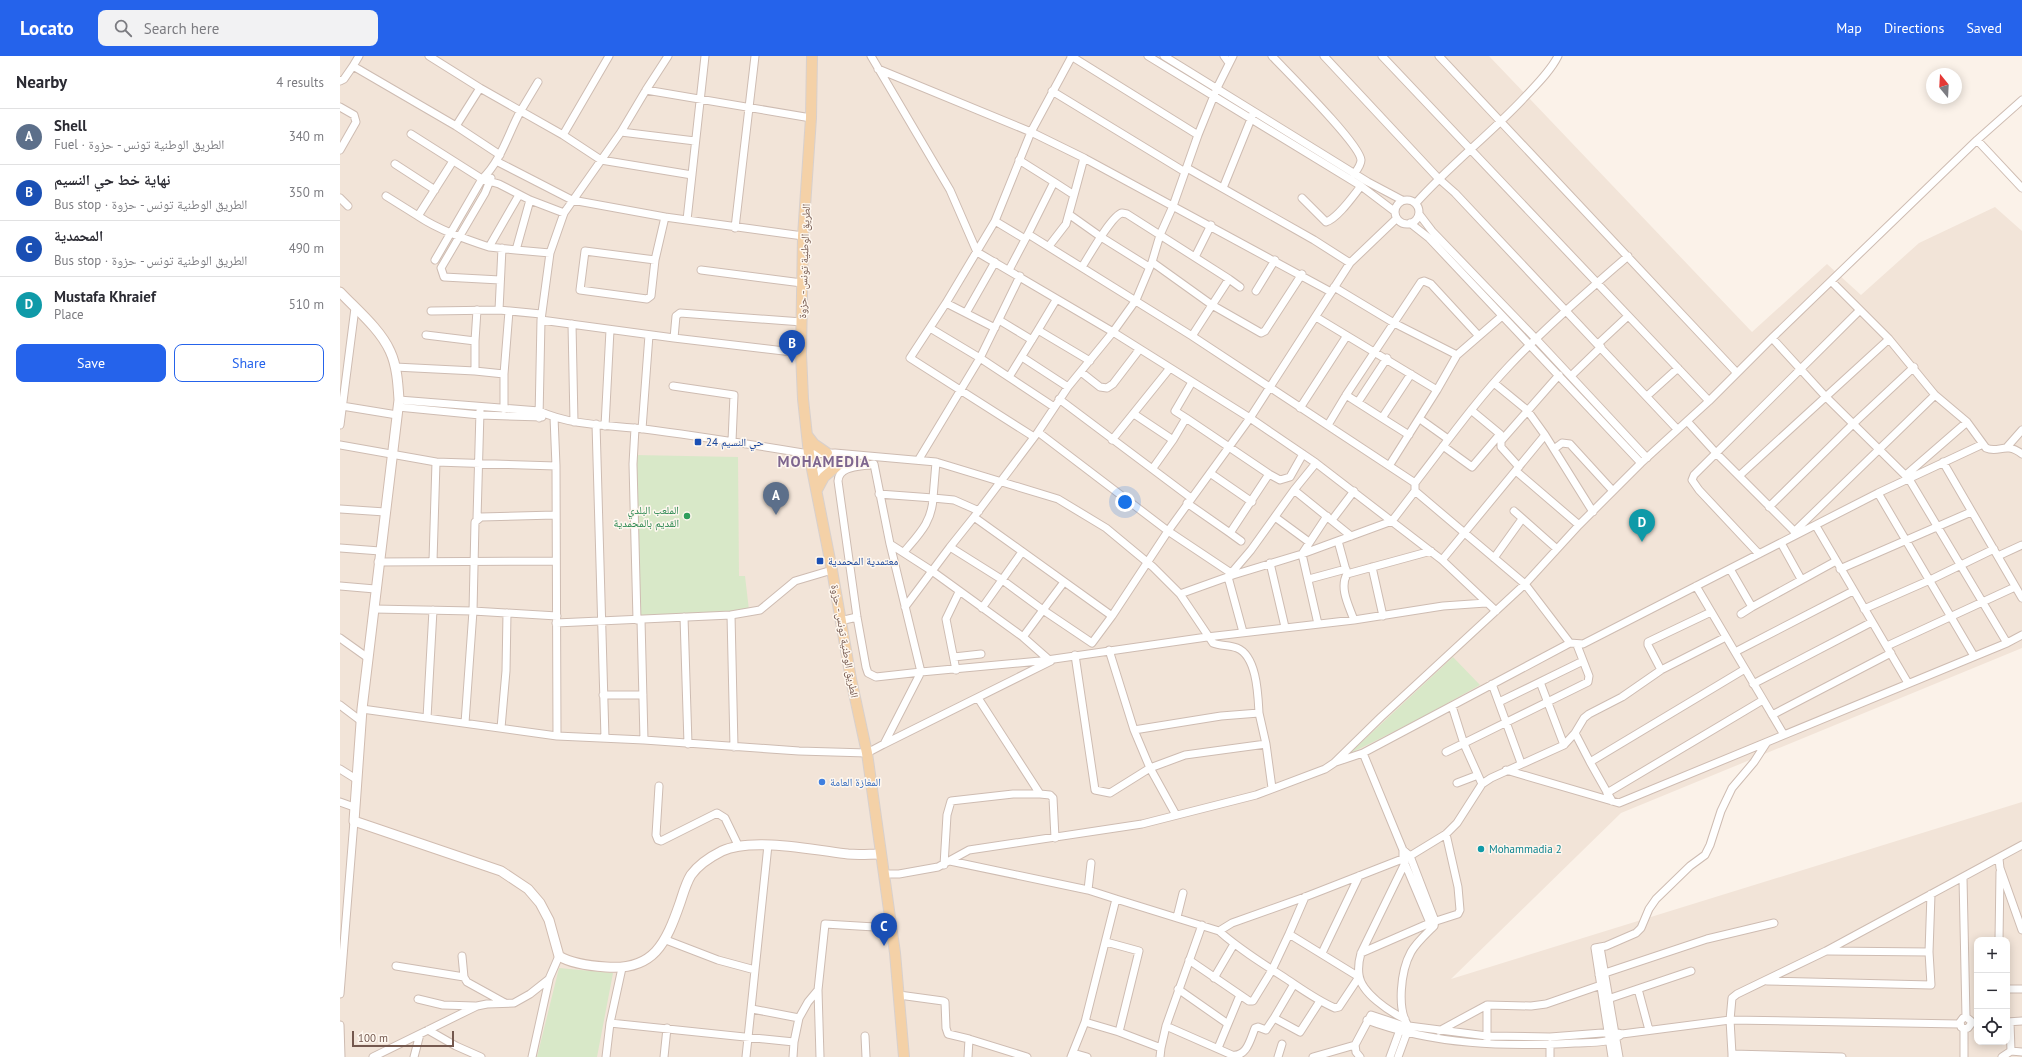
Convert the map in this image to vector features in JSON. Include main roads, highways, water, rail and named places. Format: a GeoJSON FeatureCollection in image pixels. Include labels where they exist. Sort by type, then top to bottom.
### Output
{"type":"FeatureCollection","features":[{"type":"Feature","properties":{"kind":"main road","name":"الطريق الوطنية تونس - حزوة"},"geometry":{"type":"LineString","coordinates":[[812,56],[811,118],[803,236],[801,353],[803,399],[809,454],[832,570],[840,621],[867,753],[891,928],[899,995],[904,1057]]}},
{"type":"Feature","properties":{"kind":"main road"},"geometry":{"type":"LineString","coordinates":[[807,434],[814,444],[827,453]]}},
{"type":"Feature","properties":{"kind":"main road"},"geometry":{"type":"LineString","coordinates":[[817,490],[824,477],[837,466],[842,457]]}},
{"type":"Feature","properties":{"kind":"place","name":"نهاية خط حي النسيم"},"geometry":{"type":"Point","coordinates":[792,363]}},
{"type":"Feature","properties":{"kind":"place","name":"حي النسيم 24"},"geometry":{"type":"Point","coordinates":[698,442]}},
{"type":"Feature","properties":{"kind":"place","name":"Shell"},"geometry":{"type":"Point","coordinates":[776,515]}},
{"type":"Feature","properties":{"kind":"place","name":"الملعب البلدي القديم بالمحمدية"},"geometry":{"type":"Point","coordinates":[687,516]}},
{"type":"Feature","properties":{"kind":"place","name":"Mustafa Khraief"},"geometry":{"type":"Point","coordinates":[1642,542]}},
{"type":"Feature","properties":{"kind":"place","name":"معتمدية المحمدية"},"geometry":{"type":"Point","coordinates":[820,561]}},
{"type":"Feature","properties":{"kind":"place","name":"المغازة العامة"},"geometry":{"type":"Point","coordinates":[822,782]}},
{"type":"Feature","properties":{"kind":"place","name":"Mohammadia 2"},"geometry":{"type":"Point","coordinates":[1481,849]}},
{"type":"Feature","properties":{"kind":"place","name":"المحمدية"},"geometry":{"type":"Point","coordinates":[884,946]}},
{"type":"Feature","properties":{"kind":"district","name":"MOHAMEDIA"},"geometry":{"type":"Point","coordinates":[824,462]}}]}
